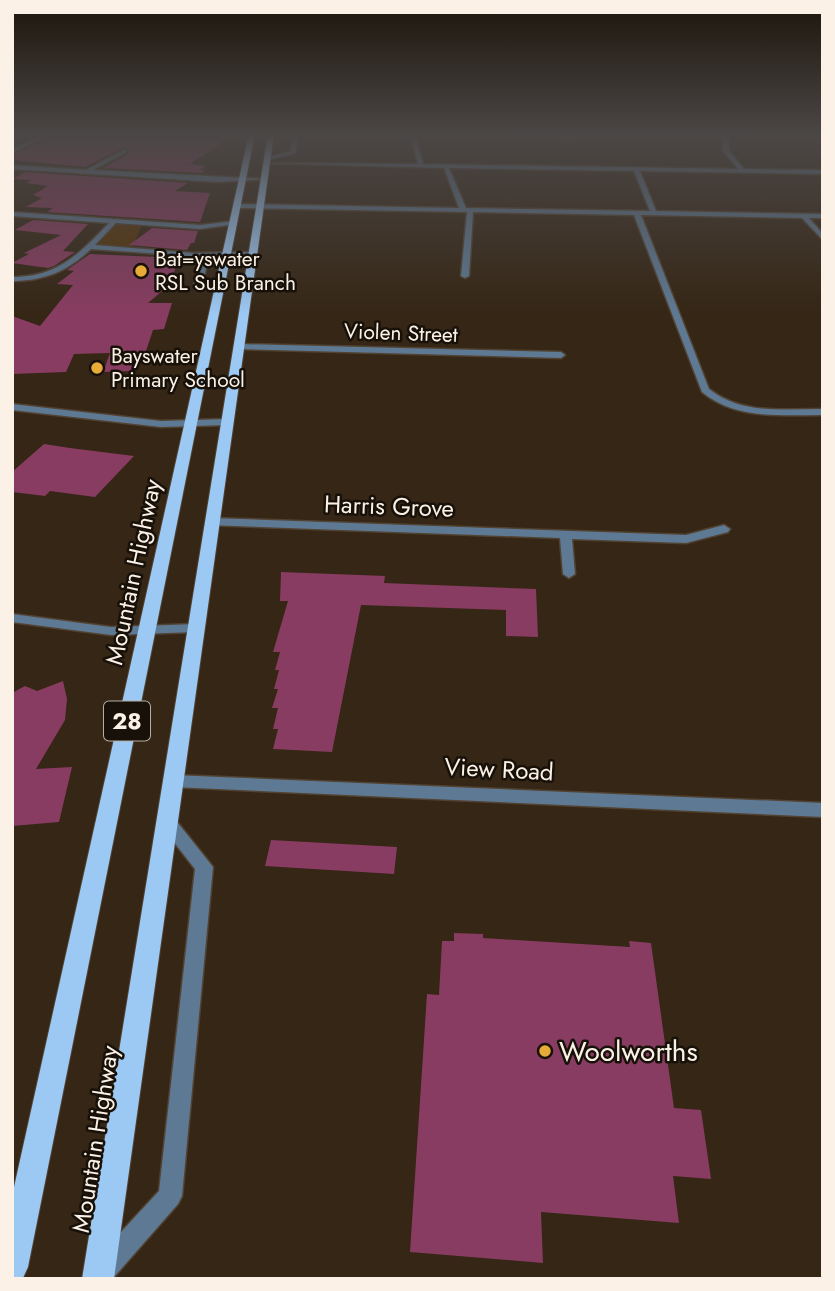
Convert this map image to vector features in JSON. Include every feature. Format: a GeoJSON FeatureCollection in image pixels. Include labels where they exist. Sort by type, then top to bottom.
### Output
{"type":"FeatureCollection","features":[{"type":"Feature","properties":{"kind":"main road","name":"Mountain Highway"},"geometry":{"type":"LineString","coordinates":[[12,1267],[240,194]]}},
{"type":"Feature","properties":{"kind":"main road","name":"Mountain Highway"},"geometry":{"type":"LineString","coordinates":[[98,1277],[263,194]]}},
{"type":"Feature","properties":{"kind":"street"},"geometry":{"type":"LineString","coordinates":[[460,194],[467,209],[465,276]]}},
{"type":"Feature","properties":{"kind":"street"},"geometry":{"type":"LineString","coordinates":[[646,194],[654,213]]}},
{"type":"Feature","properties":{"kind":"street"},"geometry":{"type":"LineString","coordinates":[[12,214],[213,227],[261,206],[823,216]]}},
{"type":"Feature","properties":{"kind":"street"},"geometry":{"type":"LineString","coordinates":[[636,213],[699,380],[712,397],[731,406],[752,410],[823,412]]}},
{"type":"Feature","properties":{"kind":"street"},"geometry":{"type":"LineString","coordinates":[[803,215],[823,238]]}},
{"type":"Feature","properties":{"kind":"street"},"geometry":{"type":"LineString","coordinates":[[12,279],[50,276],[91,247],[114,221]]}},
{"type":"Feature","properties":{"kind":"street"},"geometry":{"type":"LineString","coordinates":[[91,247],[193,255],[253,254]]}},
{"type":"Feature","properties":{"kind":"street"},"geometry":{"type":"LineString","coordinates":[[198,285],[206,255]]}},
{"type":"Feature","properties":{"kind":"street","name":"Violen Street"},"geometry":{"type":"LineString","coordinates":[[239,347],[561,355]]}},
{"type":"Feature","properties":{"kind":"street"},"geometry":{"type":"LineString","coordinates":[[12,407],[161,424],[227,422]]}},
{"type":"Feature","properties":{"kind":"street","name":"Harris Grove"},"geometry":{"type":"LineString","coordinates":[[211,522],[686,539],[724,529]]}},
{"type":"Feature","properties":{"kind":"street"},"geometry":{"type":"LineString","coordinates":[[566,534],[569,574]]}},
{"type":"Feature","properties":{"kind":"street"},"geometry":{"type":"LineString","coordinates":[[12,618],[87,630],[196,628]]}},
{"type":"Feature","properties":{"kind":"street","name":"View Road"},"geometry":{"type":"LineString","coordinates":[[173,781],[823,810]]}},
{"type":"Feature","properties":{"kind":"street"},"geometry":{"type":"LineString","coordinates":[[98,1277],[170,1196],[204,867],[168,823]]}},
{"type":"Feature","properties":{"kind":"shaded area"},"geometry":{"type":"Polygon","coordinates":[[[114,221],[143,223],[131,250],[91,247],[114,221]]]}},
{"type":"Feature","properties":{"kind":"building"},"geometry":{"type":"Polygon","coordinates":[[[210,194],[200,222],[47,212],[53,208],[26,207],[42,198],[33,195],[210,194]]]}},
{"type":"Feature","properties":{"kind":"building"},"geometry":{"type":"Polygon","coordinates":[[[33,220],[88,224],[63,251],[75,252],[54,266],[48,268],[12,263],[29,254],[24,253],[61,235],[15,230],[33,220]]]}},
{"type":"Feature","properties":{"kind":"building"},"geometry":{"type":"Polygon","coordinates":[[[152,228],[198,231],[194,243],[191,243],[187,250],[129,245],[152,228]]]}},
{"type":"Feature","properties":{"kind":"building"},"geometry":{"type":"Polygon","coordinates":[[[90,254],[180,258],[168,286],[148,303],[172,303],[164,329],[153,330],[146,351],[140,352],[133,371],[103,372],[110,353],[74,354],[66,372],[12,374],[12,316],[40,326],[73,285],[57,284],[74,271],[67,270],[90,254]]]}},
{"type":"Feature","properties":{"kind":"building"},"geometry":{"type":"Polygon","coordinates":[[[44,444],[134,456],[95,497],[50,491],[45,496],[12,492],[12,472],[44,444]]]}},
{"type":"Feature","properties":{"kind":"building"},"geometry":{"type":"Polygon","coordinates":[[[281,572],[385,576],[384,583],[536,589],[538,637],[506,636],[506,610],[361,605],[332,752],[273,749],[278,729],[273,729],[278,708],[272,708],[278,689],[274,689],[279,670],[275,670],[280,652],[273,652],[288,601],[280,601],[281,572]]]}},
{"type":"Feature","properties":{"kind":"building"},"geometry":{"type":"Polygon","coordinates":[[[63,681],[67,699],[65,720],[36,769],[72,767],[59,822],[12,826],[12,693],[25,686],[37,691],[63,681]]]}},
{"type":"Feature","properties":{"kind":"building"},"geometry":{"type":"Polygon","coordinates":[[[271,840],[397,847],[394,874],[265,866],[271,840]]]}},
{"type":"Feature","properties":{"kind":"building","name":"Woolworths"},"geometry":{"type":"Polygon","coordinates":[[[454,933],[483,934],[483,938],[630,947],[629,941],[651,943],[674,1108],[701,1110],[711,1179],[673,1176],[679,1223],[541,1212],[543,1263],[410,1252],[427,994],[439,995],[442,941],[454,941],[454,933]]]}},
{"type":"Feature","properties":{"kind":"place","name":"Bat=yswater RSL Sub Branch"},"geometry":{"type":"Point","coordinates":[141,271]}},
{"type":"Feature","properties":{"kind":"place","name":"Bayswater Primary School"},"geometry":{"type":"Point","coordinates":[97,368]}},
{"type":"Feature","properties":{"kind":"place","name":"Woolworths"},"geometry":{"type":"Point","coordinates":[545,1051]}}]}
